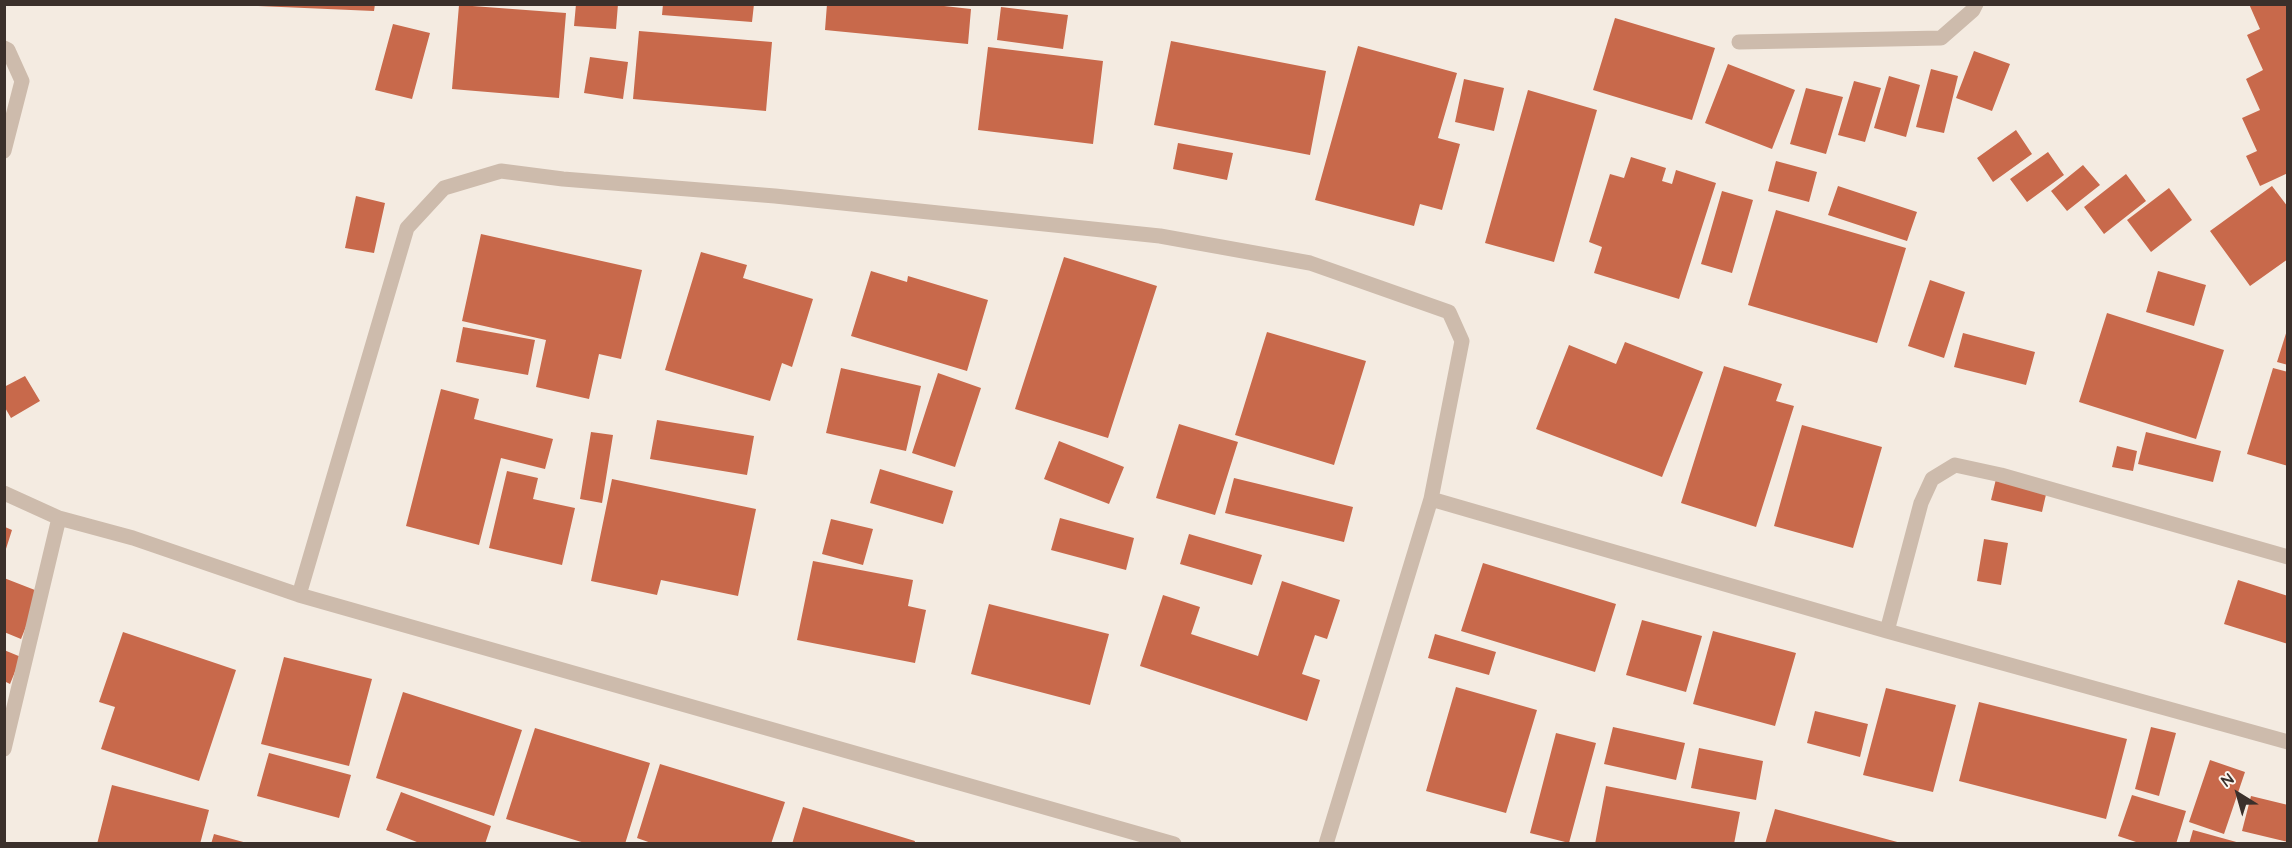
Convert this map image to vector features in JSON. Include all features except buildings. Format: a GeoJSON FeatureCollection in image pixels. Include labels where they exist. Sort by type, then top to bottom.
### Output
{"type":"FeatureCollection","features":[{"type":"Feature","properties":{"kind":"street"},"geometry":{"type":"LineString","coordinates":[[1739,42],[1941,38],[1973,10],[1976,4]]}},
{"type":"Feature","properties":{"kind":"street"},"geometry":{"type":"LineString","coordinates":[[4,48],[9,50],[22,81],[4,151]]}},
{"type":"Feature","properties":{"kind":"street"},"geometry":{"type":"LineString","coordinates":[[299,595],[407,228],[444,188],[501,171],[563,179],[953,213],[1160,236],[1310,263],[1449,312],[1462,341],[1431,499],[1326,843]]}},
{"type":"Feature","properties":{"kind":"street"},"geometry":{"type":"LineString","coordinates":[[1887,631],[1921,502],[1932,479],[1955,465],[2001,475],[2288,557]]}},
{"type":"Feature","properties":{"kind":"street"},"geometry":{"type":"LineString","coordinates":[[4,493],[59,518],[132,538],[299,595],[1174,843]]}},
{"type":"Feature","properties":{"kind":"street"},"geometry":{"type":"LineString","coordinates":[[1431,499],[1887,631],[2288,742]]}},
{"type":"Feature","properties":{"kind":"street"},"geometry":{"type":"LineString","coordinates":[[4,749],[59,518]]}}]}
